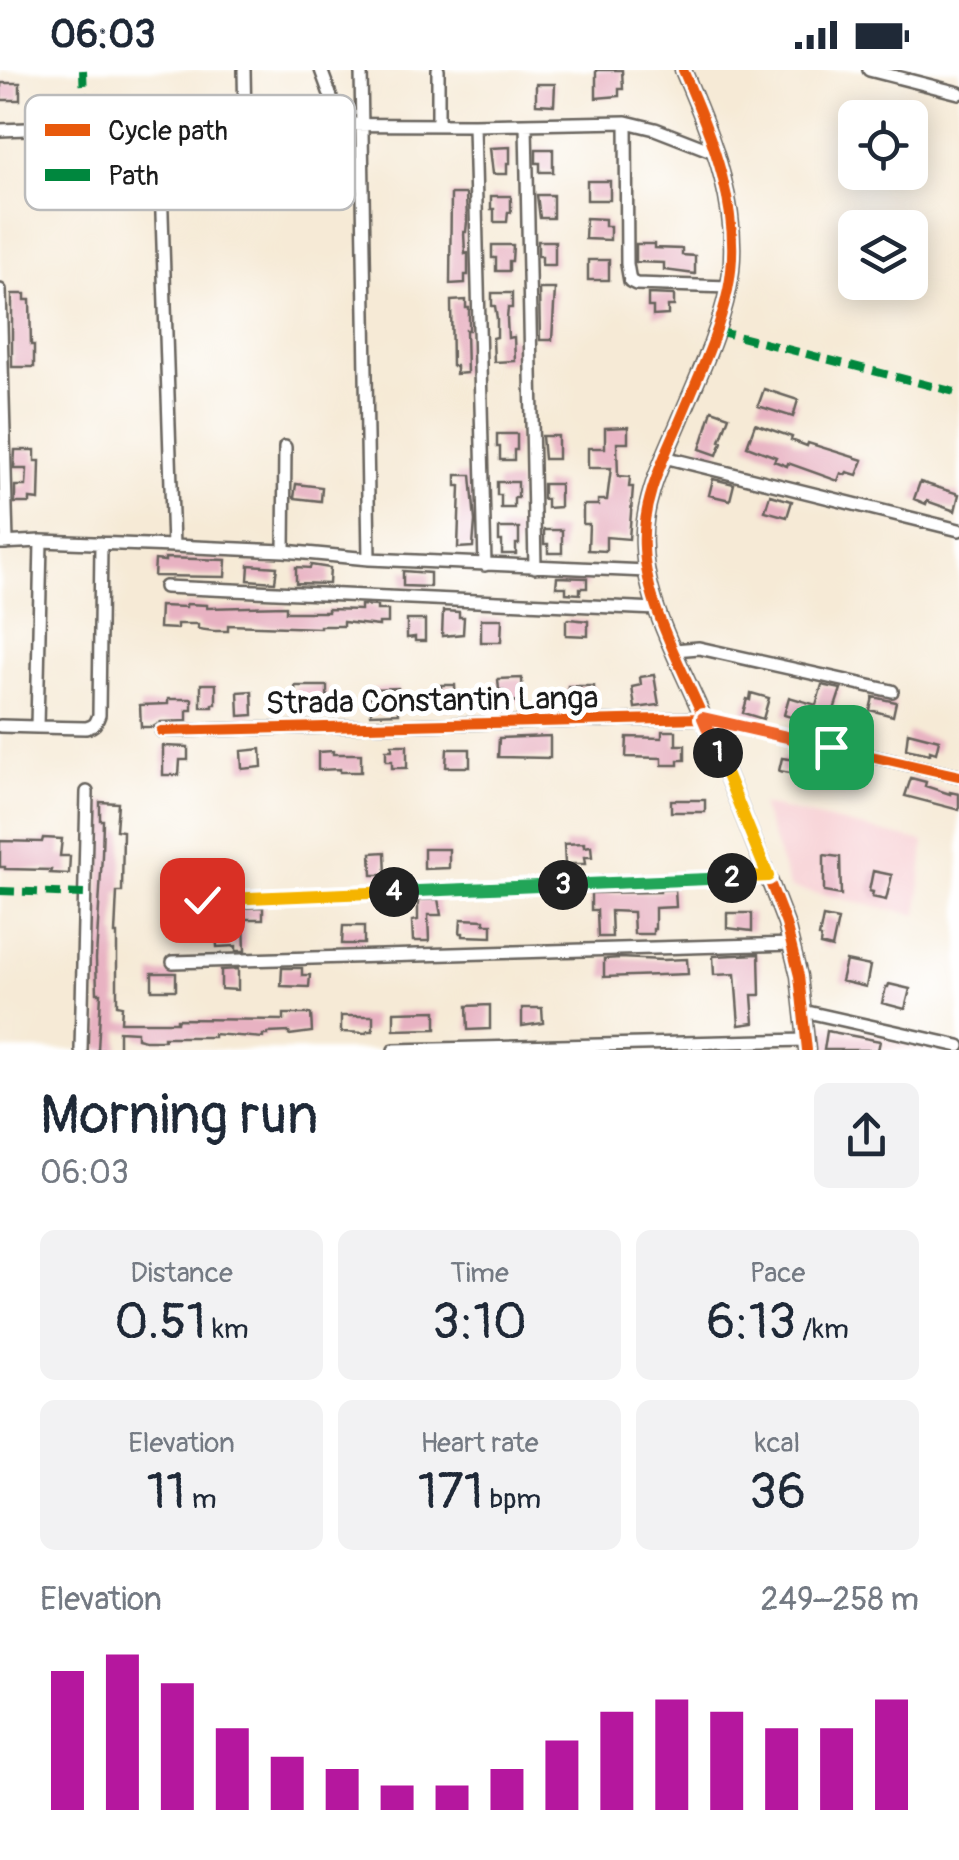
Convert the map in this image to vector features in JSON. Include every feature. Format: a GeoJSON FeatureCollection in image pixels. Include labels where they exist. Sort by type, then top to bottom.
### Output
{"type":"FeatureCollection","features":[{"type":"Feature","properties":{"kind":"main road"},"geometry":{"type":"LineString","coordinates":[[683,70],[717,154],[730,220],[732,258],[729,288],[716,331],[652,491],[644,524],[644,549],[658,609],[792,944],[806,1045]]}},
{"type":"Feature","properties":{"kind":"street"},"geometry":{"type":"LineString","coordinates":[[244,70],[244,95]]}},
{"type":"Feature","properties":{"kind":"street"},"geometry":{"type":"LineString","coordinates":[[321,70],[330,95]]}},
{"type":"Feature","properties":{"kind":"street"},"geometry":{"type":"LineString","coordinates":[[360,70],[369,559]]}},
{"type":"Feature","properties":{"kind":"street"},"geometry":{"type":"LineString","coordinates":[[438,70],[438,125]]}},
{"type":"Feature","properties":{"kind":"street"},"geometry":{"type":"LineString","coordinates":[[869,70],[959,93]]}},
{"type":"Feature","properties":{"kind":"street"},"geometry":{"type":"LineString","coordinates":[[355,125],[626,122],[655,129],[717,154]]}},
{"type":"Feature","properties":{"kind":"street"},"geometry":{"type":"LineString","coordinates":[[626,122],[630,281],[729,288]]}},
{"type":"Feature","properties":{"kind":"street"},"geometry":{"type":"LineString","coordinates":[[526,125],[535,567]]}},
{"type":"Feature","properties":{"kind":"street"},"geometry":{"type":"LineString","coordinates":[[474,126],[485,565]]}},
{"type":"Feature","properties":{"kind":"street"},"geometry":{"type":"LineString","coordinates":[[0,130],[25,129]]}},
{"type":"Feature","properties":{"kind":"street"},"geometry":{"type":"LineString","coordinates":[[162,210],[173,546]]}},
{"type":"Feature","properties":{"kind":"street"},"geometry":{"type":"LineString","coordinates":[[0,290],[3,543],[173,546],[647,571]]}},
{"type":"Feature","properties":{"kind":"street"},"geometry":{"type":"LineString","coordinates":[[284,551],[285,447]]}},
{"type":"Feature","properties":{"kind":"street"},"geometry":{"type":"LineString","coordinates":[[664,458],[959,530]]}},
{"type":"Feature","properties":{"kind":"street"},"geometry":{"type":"LineString","coordinates":[[37,727],[41,541]]}},
{"type":"Feature","properties":{"kind":"street"},"geometry":{"type":"LineString","coordinates":[[0,726],[86,728],[96,723],[101,543]]}},
{"type":"Feature","properties":{"kind":"street"},"geometry":{"type":"LineString","coordinates":[[165,587],[658,609]]}},
{"type":"Feature","properties":{"kind":"street"},"geometry":{"type":"LineString","coordinates":[[674,650],[698,648],[892,691]]}},
{"type":"Feature","properties":{"kind":"street","name":"Strada Constantin Langa"},"geometry":{"type":"LineString","coordinates":[[161,731],[703,718],[959,776]]}},
{"type":"Feature","properties":{"kind":"street"},"geometry":{"type":"LineString","coordinates":[[82,1050],[87,792]]}},
{"type":"Feature","properties":{"kind":"street"},"geometry":{"type":"LineString","coordinates":[[202,900],[768,876]]}},
{"type":"Feature","properties":{"kind":"street"},"geometry":{"type":"LineString","coordinates":[[173,962],[792,944]]}},
{"type":"Feature","properties":{"kind":"street"},"geometry":{"type":"LineString","coordinates":[[803,1011],[959,1046]]}},
{"type":"Feature","properties":{"kind":"street"},"geometry":{"type":"LineString","coordinates":[[394,1050],[806,1045]]}},
{"type":"Feature","properties":{"kind":"shaded area"},"geometry":{"type":"Polygon","coordinates":[[[761,804],[924,842],[918,915],[790,888],[761,804]]]}},
{"type":"Feature","properties":{"kind":"shaded area"},"geometry":{"type":"Polygon","coordinates":[[[818,1021],[950,1050],[820,1050],[818,1021]]]}},
{"type":"Feature","properties":{"kind":"building"},"geometry":{"type":"Polygon","coordinates":[[[596,70],[622,70],[623,89],[619,89],[619,96],[596,98],[596,70]]]}},
{"type":"Feature","properties":{"kind":"building"},"geometry":{"type":"Polygon","coordinates":[[[1,83],[20,83],[20,100],[1,100],[1,83]]]}},
{"type":"Feature","properties":{"kind":"building"},"geometry":{"type":"Polygon","coordinates":[[[536,84],[555,84],[554,105],[536,104],[536,84]]]}},
{"type":"Feature","properties":{"kind":"building"},"geometry":{"type":"Polygon","coordinates":[[[510,147],[507,174],[493,174],[490,148],[510,147]]]}},
{"type":"Feature","properties":{"kind":"building"},"geometry":{"type":"Polygon","coordinates":[[[536,149],[553,149],[553,172],[540,172],[536,149]]]}},
{"type":"Feature","properties":{"kind":"building"},"geometry":{"type":"Polygon","coordinates":[[[587,181],[610,181],[610,200],[587,200],[587,181]]]}},
{"type":"Feature","properties":{"kind":"building"},"geometry":{"type":"Polygon","coordinates":[[[451,194],[466,194],[465,283],[450,284],[451,194]]]}},
{"type":"Feature","properties":{"kind":"building"},"geometry":{"type":"Polygon","coordinates":[[[537,195],[553,195],[553,218],[540,218],[537,195]]]}},
{"type":"Feature","properties":{"kind":"building"},"geometry":{"type":"Polygon","coordinates":[[[491,196],[511,196],[507,222],[494,222],[491,196]]]}},
{"type":"Feature","properties":{"kind":"building"},"geometry":{"type":"Polygon","coordinates":[[[586,218],[605,219],[605,226],[610,226],[610,240],[585,239],[586,218]]]}},
{"type":"Feature","properties":{"kind":"building"},"geometry":{"type":"Polygon","coordinates":[[[538,241],[555,241],[555,265],[542,265],[538,241]]]}},
{"type":"Feature","properties":{"kind":"building"},"geometry":{"type":"Polygon","coordinates":[[[636,244],[682,249],[682,255],[695,256],[695,274],[664,270],[664,263],[636,262],[636,244]]]}},
{"type":"Feature","properties":{"kind":"building"},"geometry":{"type":"Polygon","coordinates":[[[492,245],[513,245],[509,271],[496,271],[492,245]]]}},
{"type":"Feature","properties":{"kind":"building"},"geometry":{"type":"Polygon","coordinates":[[[588,260],[609,260],[609,280],[588,280],[588,260]]]}},
{"type":"Feature","properties":{"kind":"building"},"geometry":{"type":"Polygon","coordinates":[[[539,289],[555,289],[552,340],[540,340],[539,289]]]}},
{"type":"Feature","properties":{"kind":"building"},"geometry":{"type":"Polygon","coordinates":[[[492,293],[512,293],[507,319],[508,338],[514,337],[515,361],[494,362],[497,319],[492,293]]]}},
{"type":"Feature","properties":{"kind":"building"},"geometry":{"type":"Polygon","coordinates":[[[12,294],[25,294],[25,300],[30,300],[34,367],[12,367],[12,294]]]}},
{"type":"Feature","properties":{"kind":"building"},"geometry":{"type":"Polygon","coordinates":[[[648,294],[674,295],[674,306],[668,306],[668,315],[653,316],[648,294]]]}},
{"type":"Feature","properties":{"kind":"building"},"geometry":{"type":"Polygon","coordinates":[[[466,300],[467,373],[456,374],[456,366],[452,366],[451,301],[466,300]]]}},
{"type":"Feature","properties":{"kind":"building"},"geometry":{"type":"Polygon","coordinates":[[[764,389],[798,400],[793,417],[758,406],[764,389]]]}},
{"type":"Feature","properties":{"kind":"building"},"geometry":{"type":"Polygon","coordinates":[[[712,410],[729,416],[717,455],[700,449],[712,410]]]}},
{"type":"Feature","properties":{"kind":"building"},"geometry":{"type":"Polygon","coordinates":[[[755,424],[807,446],[808,443],[863,460],[857,475],[841,473],[838,481],[774,461],[776,457],[747,446],[755,424]]]}},
{"type":"Feature","properties":{"kind":"building"},"geometry":{"type":"Polygon","coordinates":[[[628,427],[628,443],[617,443],[618,476],[630,477],[629,487],[633,487],[629,539],[606,537],[606,551],[588,550],[589,524],[583,524],[583,505],[598,505],[598,500],[607,500],[611,468],[588,468],[588,448],[605,448],[605,428],[628,427]]]}},
{"type":"Feature","properties":{"kind":"building"},"geometry":{"type":"Polygon","coordinates":[[[497,434],[517,434],[514,460],[500,460],[497,434]]]}},
{"type":"Feature","properties":{"kind":"building"},"geometry":{"type":"Polygon","coordinates":[[[542,436],[558,436],[558,459],[544,459],[542,436]]]}},
{"type":"Feature","properties":{"kind":"building"},"geometry":{"type":"Polygon","coordinates":[[[15,450],[35,450],[35,461],[40,461],[39,500],[15,503],[15,486],[26,486],[27,469],[14,469],[15,450]]]}},
{"type":"Feature","properties":{"kind":"building"},"geometry":{"type":"Polygon","coordinates":[[[456,475],[471,475],[473,547],[458,548],[460,486],[456,486],[456,475]]]}},
{"type":"Feature","properties":{"kind":"building"},"geometry":{"type":"Polygon","coordinates":[[[713,479],[734,484],[730,500],[709,495],[713,479]]]}},
{"type":"Feature","properties":{"kind":"building"},"geometry":{"type":"Polygon","coordinates":[[[497,482],[518,482],[514,508],[501,508],[497,482]]]}},
{"type":"Feature","properties":{"kind":"building"},"geometry":{"type":"Polygon","coordinates":[[[920,482],[959,494],[955,511],[914,499],[920,482]]]}},
{"type":"Feature","properties":{"kind":"building"},"geometry":{"type":"Polygon","coordinates":[[[296,484],[322,487],[321,501],[294,498],[296,484]]]}},
{"type":"Feature","properties":{"kind":"building"},"geometry":{"type":"Polygon","coordinates":[[[543,484],[560,484],[560,507],[547,508],[543,484]]]}},
{"type":"Feature","properties":{"kind":"building"},"geometry":{"type":"Polygon","coordinates":[[[770,495],[792,501],[787,517],[765,511],[770,495]]]}},
{"type":"Feature","properties":{"kind":"building"},"geometry":{"type":"Polygon","coordinates":[[[499,528],[519,528],[516,554],[502,554],[499,528]]]}},
{"type":"Feature","properties":{"kind":"building"},"geometry":{"type":"Polygon","coordinates":[[[544,530],[562,530],[562,553],[548,553],[544,530]]]}},
{"type":"Feature","properties":{"kind":"building"},"geometry":{"type":"Polygon","coordinates":[[[155,560],[226,560],[225,577],[154,576],[155,560]]]}},
{"type":"Feature","properties":{"kind":"building"},"geometry":{"type":"Polygon","coordinates":[[[249,565],[277,567],[275,582],[248,580],[249,565]]]}},
{"type":"Feature","properties":{"kind":"building"},"geometry":{"type":"Polygon","coordinates":[[[296,567],[330,568],[329,584],[296,583],[296,567]]]}},
{"type":"Feature","properties":{"kind":"building"},"geometry":{"type":"Polygon","coordinates":[[[403,571],[430,573],[430,587],[403,586],[403,571]]]}},
{"type":"Feature","properties":{"kind":"building"},"geometry":{"type":"Polygon","coordinates":[[[557,577],[587,578],[587,588],[580,588],[580,594],[566,593],[566,587],[556,587],[557,577]]]}},
{"type":"Feature","properties":{"kind":"building"},"geometry":{"type":"Polygon","coordinates":[[[186,604],[207,608],[286,606],[286,612],[377,606],[377,610],[388,610],[388,623],[379,626],[343,622],[343,626],[320,628],[228,625],[228,631],[198,629],[198,624],[159,628],[160,606],[186,604]]]}},
{"type":"Feature","properties":{"kind":"building"},"geometry":{"type":"Polygon","coordinates":[[[443,611],[459,612],[459,617],[464,617],[463,634],[442,636],[443,611]]]}},
{"type":"Feature","properties":{"kind":"building"},"geometry":{"type":"Polygon","coordinates":[[[481,619],[502,619],[501,642],[481,642],[481,619]]]}},
{"type":"Feature","properties":{"kind":"building"},"geometry":{"type":"Polygon","coordinates":[[[569,619],[588,621],[588,636],[566,635],[569,619]]]}},
{"type":"Feature","properties":{"kind":"building"},"geometry":{"type":"Polygon","coordinates":[[[407,620],[425,620],[425,641],[407,638],[407,620]]]}},
{"type":"Feature","properties":{"kind":"building"},"geometry":{"type":"Polygon","coordinates":[[[654,675],[659,705],[635,708],[632,687],[641,685],[640,677],[654,675]]]}},
{"type":"Feature","properties":{"kind":"building"},"geometry":{"type":"Polygon","coordinates":[[[522,678],[523,701],[504,702],[498,679],[522,678]]]}},
{"type":"Feature","properties":{"kind":"building"},"geometry":{"type":"Polygon","coordinates":[[[201,684],[216,684],[213,707],[201,707],[201,684]]]}},
{"type":"Feature","properties":{"kind":"building"},"geometry":{"type":"Polygon","coordinates":[[[441,685],[455,685],[456,709],[441,709],[441,685]]]}},
{"type":"Feature","properties":{"kind":"building"},"geometry":{"type":"Polygon","coordinates":[[[822,685],[841,689],[832,716],[845,719],[841,732],[784,715],[789,697],[816,705],[822,685]]]}},
{"type":"Feature","properties":{"kind":"building"},"geometry":{"type":"Polygon","coordinates":[[[295,686],[327,686],[327,705],[296,706],[295,686]]]}},
{"type":"Feature","properties":{"kind":"building"},"geometry":{"type":"Polygon","coordinates":[[[568,686],[594,686],[594,703],[568,703],[568,686]]]}},
{"type":"Feature","properties":{"kind":"building"},"geometry":{"type":"Polygon","coordinates":[[[398,688],[399,713],[371,714],[371,689],[398,688]]]}},
{"type":"Feature","properties":{"kind":"building"},"geometry":{"type":"Polygon","coordinates":[[[252,691],[253,715],[239,716],[238,692],[252,691]]]}},
{"type":"Feature","properties":{"kind":"building"},"geometry":{"type":"Polygon","coordinates":[[[751,693],[769,698],[763,719],[743,713],[751,693]]]}},
{"type":"Feature","properties":{"kind":"building"},"geometry":{"type":"Polygon","coordinates":[[[873,697],[896,702],[893,716],[870,710],[873,697]]]}},
{"type":"Feature","properties":{"kind":"building"},"geometry":{"type":"Polygon","coordinates":[[[168,699],[192,699],[187,721],[141,727],[140,705],[168,704],[168,699]]]}},
{"type":"Feature","properties":{"kind":"building"},"geometry":{"type":"Polygon","coordinates":[[[662,731],[676,731],[676,745],[685,745],[685,760],[678,760],[678,765],[662,765],[662,758],[626,757],[627,737],[662,738],[662,731]]]}},
{"type":"Feature","properties":{"kind":"building"},"geometry":{"type":"Polygon","coordinates":[[[908,732],[939,740],[936,753],[906,749],[908,732]]]}},
{"type":"Feature","properties":{"kind":"building"},"geometry":{"type":"Polygon","coordinates":[[[550,736],[550,758],[498,757],[499,738],[550,736]]]}},
{"type":"Feature","properties":{"kind":"building"},"geometry":{"type":"Polygon","coordinates":[[[392,745],[407,745],[407,768],[392,768],[392,761],[386,761],[386,750],[392,750],[392,745]]]}},
{"type":"Feature","properties":{"kind":"building"},"geometry":{"type":"Polygon","coordinates":[[[163,746],[188,747],[188,760],[180,760],[179,775],[163,775],[163,746]]]}},
{"type":"Feature","properties":{"kind":"building"},"geometry":{"type":"Polygon","coordinates":[[[261,749],[262,767],[242,769],[241,751],[261,749]]]}},
{"type":"Feature","properties":{"kind":"building"},"geometry":{"type":"Polygon","coordinates":[[[447,749],[470,749],[470,767],[446,767],[447,749]]]}},
{"type":"Feature","properties":{"kind":"building"},"geometry":{"type":"Polygon","coordinates":[[[318,752],[361,754],[361,772],[318,770],[318,752]]]}},
{"type":"Feature","properties":{"kind":"building"},"geometry":{"type":"Polygon","coordinates":[[[782,758],[828,764],[824,779],[779,771],[782,758]]]}},
{"type":"Feature","properties":{"kind":"building"},"geometry":{"type":"Polygon","coordinates":[[[911,778],[926,782],[925,786],[959,794],[959,810],[905,796],[911,778]]]}},
{"type":"Feature","properties":{"kind":"building"},"geometry":{"type":"Polygon","coordinates":[[[671,800],[705,800],[705,812],[671,812],[671,800]]]}},
{"type":"Feature","properties":{"kind":"building"},"geometry":{"type":"Polygon","coordinates":[[[100,802],[118,803],[116,830],[123,831],[122,892],[117,892],[115,934],[121,1022],[284,1020],[284,1014],[311,1014],[312,1032],[268,1033],[263,1038],[214,1034],[145,1040],[137,1038],[137,1032],[119,1031],[119,1050],[98,1050],[101,993],[97,993],[96,959],[103,820],[100,802]]]}},
{"type":"Feature","properties":{"kind":"building"},"geometry":{"type":"Polygon","coordinates":[[[43,838],[62,839],[60,856],[70,856],[69,874],[0,867],[0,841],[42,842],[43,838]]]}},
{"type":"Feature","properties":{"kind":"building"},"geometry":{"type":"Polygon","coordinates":[[[584,843],[584,847],[591,846],[592,857],[584,857],[585,864],[565,864],[564,844],[584,843]]]}},
{"type":"Feature","properties":{"kind":"building"},"geometry":{"type":"Polygon","coordinates":[[[424,849],[449,849],[449,868],[424,869],[424,849]]]}},
{"type":"Feature","properties":{"kind":"building"},"geometry":{"type":"Polygon","coordinates":[[[385,852],[386,875],[372,875],[371,853],[385,852]]]}},
{"type":"Feature","properties":{"kind":"building"},"geometry":{"type":"Polygon","coordinates":[[[824,855],[840,857],[841,895],[824,892],[824,855]]]}},
{"type":"Feature","properties":{"kind":"building"},"geometry":{"type":"Polygon","coordinates":[[[873,871],[892,875],[886,900],[872,897],[873,892],[869,891],[873,871]]]}},
{"type":"Feature","properties":{"kind":"building"},"geometry":{"type":"Polygon","coordinates":[[[675,889],[676,907],[655,908],[653,934],[634,934],[633,912],[611,911],[612,937],[598,937],[597,910],[591,910],[591,893],[675,889]]]}},
{"type":"Feature","properties":{"kind":"building"},"geometry":{"type":"Polygon","coordinates":[[[438,899],[441,915],[428,915],[429,941],[413,941],[412,921],[418,920],[418,900],[438,899]]]}},
{"type":"Feature","properties":{"kind":"building"},"geometry":{"type":"Polygon","coordinates":[[[263,907],[263,919],[244,919],[245,951],[236,951],[236,946],[217,947],[215,909],[263,907]]]}},
{"type":"Feature","properties":{"kind":"building"},"geometry":{"type":"Polygon","coordinates":[[[727,913],[752,913],[752,931],[727,928],[727,913]]]}},
{"type":"Feature","properties":{"kind":"building"},"geometry":{"type":"Polygon","coordinates":[[[823,917],[838,920],[832,948],[820,945],[823,917]]]}},
{"type":"Feature","properties":{"kind":"building"},"geometry":{"type":"Polygon","coordinates":[[[461,919],[492,924],[492,937],[463,936],[461,919]]]}},
{"type":"Feature","properties":{"kind":"building"},"geometry":{"type":"Polygon","coordinates":[[[343,926],[364,926],[364,944],[342,944],[343,926]]]}},
{"type":"Feature","properties":{"kind":"building"},"geometry":{"type":"Polygon","coordinates":[[[759,954],[760,995],[752,995],[754,1023],[739,1025],[735,974],[714,975],[713,956],[759,954]]]}},
{"type":"Feature","properties":{"kind":"building"},"geometry":{"type":"Polygon","coordinates":[[[604,959],[687,959],[688,974],[604,977],[604,959]]]}},
{"type":"Feature","properties":{"kind":"building"},"geometry":{"type":"Polygon","coordinates":[[[846,961],[870,966],[866,987],[841,981],[846,961]]]}},
{"type":"Feature","properties":{"kind":"building"},"geometry":{"type":"Polygon","coordinates":[[[282,968],[302,968],[302,975],[310,975],[309,987],[281,986],[282,968]]]}},
{"type":"Feature","properties":{"kind":"building"},"geometry":{"type":"Polygon","coordinates":[[[238,969],[238,990],[221,989],[221,970],[238,969]]]}},
{"type":"Feature","properties":{"kind":"building"},"geometry":{"type":"Polygon","coordinates":[[[152,973],[176,973],[176,990],[152,990],[152,973]]]}},
{"type":"Feature","properties":{"kind":"building"},"geometry":{"type":"Polygon","coordinates":[[[889,984],[910,989],[905,1009],[882,1003],[889,984]]]}},
{"type":"Feature","properties":{"kind":"building"},"geometry":{"type":"Polygon","coordinates":[[[490,1005],[490,1029],[468,1030],[467,1006],[490,1005]]]}},
{"type":"Feature","properties":{"kind":"building"},"geometry":{"type":"Polygon","coordinates":[[[522,1008],[542,1008],[543,1023],[522,1026],[522,1008]]]}},
{"type":"Feature","properties":{"kind":"building"},"geometry":{"type":"Polygon","coordinates":[[[436,1011],[436,1029],[394,1030],[394,1012],[436,1011]]]}},
{"type":"Feature","properties":{"kind":"building"},"geometry":{"type":"Polygon","coordinates":[[[341,1016],[373,1016],[373,1031],[341,1032],[341,1016]]]}},
{"type":"Feature","properties":{"kind":"building"},"geometry":{"type":"Polygon","coordinates":[[[827,1031],[880,1041],[878,1050],[824,1050],[827,1031]]]}},
{"type":"Feature","properties":{"kind":"marked path"},"geometry":{"type":"LineString","coordinates":[[83,70],[84,95]]}},
{"type":"Feature","properties":{"kind":"marked path"},"geometry":{"type":"LineString","coordinates":[[717,331],[959,393]]}},
{"type":"Feature","properties":{"kind":"marked path"},"geometry":{"type":"LineString","coordinates":[[0,891],[85,894]]}},
{"type":"Feature","properties":{"kind":"cycle path"},"geometry":{"type":"LineString","coordinates":[[683,70],[722,177],[732,233],[732,262],[718,325],[649,500],[644,532],[646,570],[666,635],[786,924],[799,976],[807,1050]]}},
{"type":"Feature","properties":{"kind":"cycle path"},"geometry":{"type":"LineString","coordinates":[[161,731],[703,718],[959,776]]}},
{"type":"Feature","properties":{"kind":"route"},"geometry":{"type":"LineString","coordinates":[[202,900],[768,876],[703,718],[831,747]]}}]}
